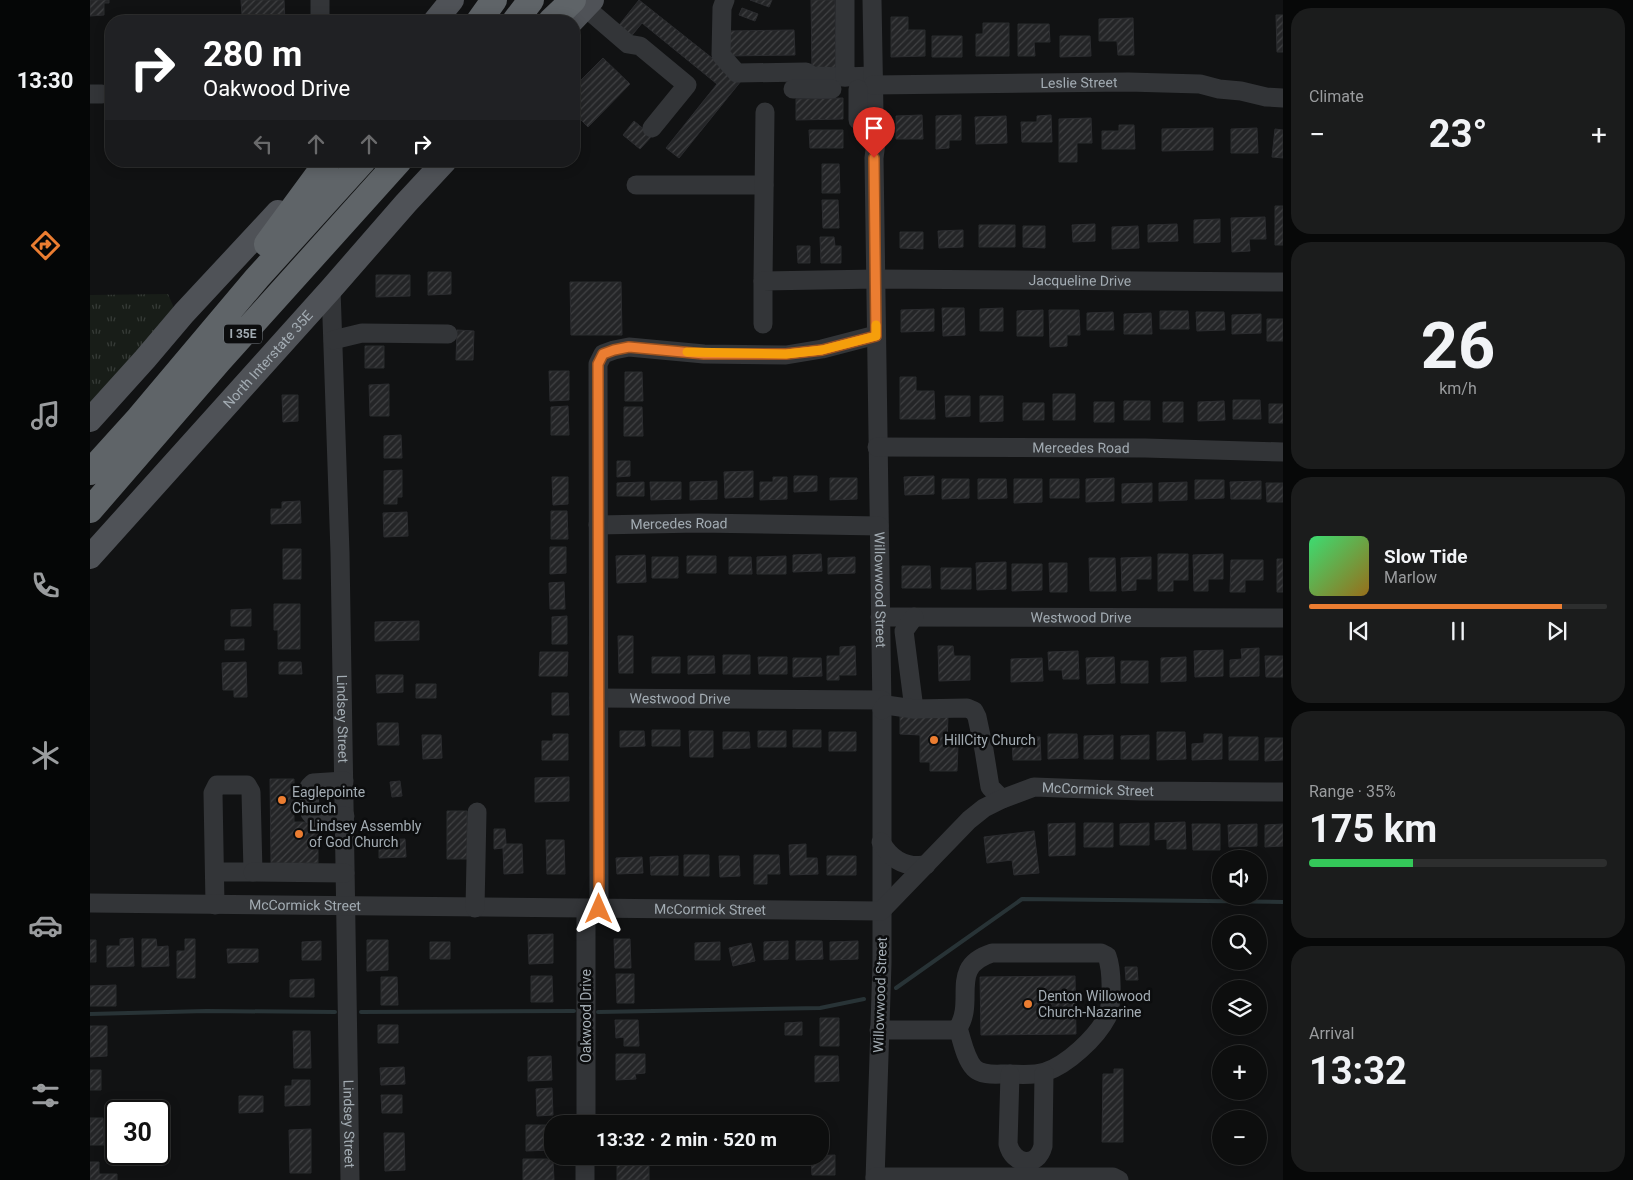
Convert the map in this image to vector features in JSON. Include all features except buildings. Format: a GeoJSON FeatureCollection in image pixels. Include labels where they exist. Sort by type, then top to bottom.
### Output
{"type":"FeatureCollection","features":[{"type":"Feature","properties":{"kind":"highway"},"geometry":{"type":"LineString","coordinates":[[483,15],[494,0]]}},
{"type":"Feature","properties":{"kind":"highway"},"geometry":{"type":"LineString","coordinates":[[520,15],[532,0]]}},
{"type":"Feature","properties":{"kind":"highway"},"geometry":{"type":"LineString","coordinates":[[564,15],[581,7]]}},
{"type":"Feature","properties":{"kind":"highway"},"geometry":{"type":"LineString","coordinates":[[196,349],[208,320],[288,217],[324,167]]}},
{"type":"Feature","properties":{"kind":"highway","name":"I 35E"},"geometry":{"type":"LineString","coordinates":[[90,472],[139,418],[256,278],[358,167]]}},
{"type":"Feature","properties":{"kind":"highway","name":"I 35E"},"geometry":{"type":"LineString","coordinates":[[90,509],[219,361],[394,167]]}},
{"type":"Feature","properties":{"kind":"main road"},"geometry":{"type":"LineString","coordinates":[[440,15],[452,0]]}},
{"type":"Feature","properties":{"kind":"main road"},"geometry":{"type":"LineString","coordinates":[[90,420],[184,312],[262,231],[316,167]]}},
{"type":"Feature","properties":{"kind":"main road","name":"North Interstate 35E"},"geometry":{"type":"LineString","coordinates":[[90,557],[439,167]]}},
{"type":"Feature","properties":{"kind":"street"},"geometry":{"type":"LineString","coordinates":[[320,0],[320,15]]}},
{"type":"Feature","properties":{"kind":"street"},"geometry":{"type":"LineString","coordinates":[[725,0],[722,8],[721,55],[737,73],[806,72],[812,76],[864,83]]}},
{"type":"Feature","properties":{"kind":"street"},"geometry":{"type":"LineString","coordinates":[[845,0],[864,83],[858,120]]}},
{"type":"Feature","properties":{"kind":"street","name":"Willowwood Street"},"geometry":{"type":"LineString","coordinates":[[872,0],[864,83],[876,142],[874,158],[882,705],[882,963],[875,1179]]}},
{"type":"Feature","properties":{"kind":"street"},"geometry":{"type":"LineString","coordinates":[[581,7],[628,44],[640,46],[688,85],[652,128]]}},
{"type":"Feature","properties":{"kind":"street","name":"Leslie Street"},"geometry":{"type":"LineString","coordinates":[[864,83],[1128,82],[1200,84],[1266,98],[1283,98]]}},
{"type":"Feature","properties":{"kind":"street"},"geometry":{"type":"LineString","coordinates":[[793,89],[864,83]]}},
{"type":"Feature","properties":{"kind":"street"},"geometry":{"type":"LineString","coordinates":[[763,324],[764,112]]}},
{"type":"Feature","properties":{"kind":"street"},"geometry":{"type":"LineString","coordinates":[[636,185],[764,185]]}},
{"type":"Feature","properties":{"kind":"street","name":"Jacqueline Drive"},"geometry":{"type":"LineString","coordinates":[[763,281],[876,279],[1283,282]]}},
{"type":"Feature","properties":{"kind":"street","name":"Lindsey Street"},"geometry":{"type":"LineString","coordinates":[[331,289],[340,553],[350,1180]]}},
{"type":"Feature","properties":{"kind":"street"},"geometry":{"type":"LineString","coordinates":[[333,340],[362,333],[448,334]]}},
{"type":"Feature","properties":{"kind":"street","name":"Oakwood Drive"},"geometry":{"type":"LineString","coordinates":[[586,1115],[599,698],[598,364],[603,354],[629,347],[704,354],[786,354],[822,350],[876,336]]}},
{"type":"Feature","properties":{"kind":"street","name":"Mercedes Road"},"geometry":{"type":"LineString","coordinates":[[878,447],[1145,448],[1283,452]]}},
{"type":"Feature","properties":{"kind":"street","name":"Mercedes Road"},"geometry":{"type":"LineString","coordinates":[[598,525],[698,523],[879,526]]}},
{"type":"Feature","properties":{"kind":"street","name":"Westwood Drive"},"geometry":{"type":"LineString","coordinates":[[880,617],[1283,618]]}},
{"type":"Feature","properties":{"kind":"street"},"geometry":{"type":"LineString","coordinates":[[914,617],[904,631],[914,709],[967,708],[974,711],[977,717],[990,787],[1002,799]]}},
{"type":"Feature","properties":{"kind":"street","name":"Westwood Drive"},"geometry":{"type":"LineString","coordinates":[[599,698],[886,704],[914,709]]}},
{"type":"Feature","properties":{"kind":"street"},"geometry":{"type":"LineString","coordinates":[[344,781],[313,783],[309,787],[310,813],[313,816],[344,816]]}},
{"type":"Feature","properties":{"kind":"street"},"geometry":{"type":"LineString","coordinates":[[216,905],[213,793],[217,785],[247,785],[251,792],[253,872]]}},
{"type":"Feature","properties":{"kind":"street","name":"McCormick Street"},"geometry":{"type":"LineString","coordinates":[[90,903],[881,911],[969,820],[984,808],[1034,787],[1140,791],[1283,792]]}},
{"type":"Feature","properties":{"kind":"street"},"geometry":{"type":"LineString","coordinates":[[475,908],[477,812]]}},
{"type":"Feature","properties":{"kind":"street"},"geometry":{"type":"LineString","coordinates":[[881,842],[891,856],[898,861],[912,866],[926,865]]}},
{"type":"Feature","properties":{"kind":"street"},"geometry":{"type":"LineString","coordinates":[[215,872],[345,872]]}},
{"type":"Feature","properties":{"kind":"street"},"geometry":{"type":"LineString","coordinates":[[879,1030],[952,1030],[958,1028],[965,1012],[965,979],[972,964],[980,957],[992,953],[1101,953],[1107,956],[1110,964],[1110,1007],[1107,1016],[1082,1049],[1060,1065],[1044,1073],[987,1074],[974,1068],[969,1060],[958,1028]]}},
{"type":"Feature","properties":{"kind":"street"},"geometry":{"type":"LineString","coordinates":[[1010,1074],[1008,1144],[1014,1158],[1022,1161],[1033,1161],[1038,1158],[1042,1146],[1044,1073]]}},
{"type":"Feature","properties":{"kind":"street"},"geometry":{"type":"LineString","coordinates":[[585,1165],[585,1180]]}},
{"type":"Feature","properties":{"kind":"street"},"geometry":{"type":"LineString","coordinates":[[875,1179],[1113,1177],[1119,1180]]}},
{"type":"Feature","properties":{"kind":"green space"},"geometry":{"type":"Polygon","coordinates":[[[168,294],[174,308],[90,405],[90,295],[168,294]]]}},
{"type":"Feature","properties":{"kind":"waterway"},"geometry":{"type":"LineString","coordinates":[[896,988],[1022,899],[1283,902]]}},
{"type":"Feature","properties":{"kind":"waterway"},"geometry":{"type":"LineString","coordinates":[[598,1012],[820,1008],[864,999]]}},
{"type":"Feature","properties":{"kind":"waterway"},"geometry":{"type":"LineString","coordinates":[[90,1014],[206,1011],[335,1012]]}},
{"type":"Feature","properties":{"kind":"waterway"},"geometry":{"type":"LineString","coordinates":[[361,1012],[574,1011]]}},
{"type":"Feature","properties":{"kind":"slow traffic"},"geometry":{"type":"LineString","coordinates":[[687,352],[704,354],[786,354],[822,350],[876,336],[876,325]]}},
{"type":"Feature","properties":{"kind":"place","name":"HillCity Church"},"geometry":{"type":"Point","coordinates":[934,740]}},
{"type":"Feature","properties":{"kind":"place","name":"Eaglepointe Church"},"geometry":{"type":"Point","coordinates":[282,800]}},
{"type":"Feature","properties":{"kind":"place","name":"Lindsey Assembly of God Church"},"geometry":{"type":"Point","coordinates":[299,834]}},
{"type":"Feature","properties":{"kind":"place","name":"Denton Willowood Church-Nazarine"},"geometry":{"type":"Point","coordinates":[1028,1004]}},
{"type":"Feature","properties":{"kind":"route"},"geometry":{"type":"LineString","coordinates":[[599,909],[598,364],[603,354],[629,347],[704,354],[786,354],[822,350],[876,336],[874,158]]}}]}
